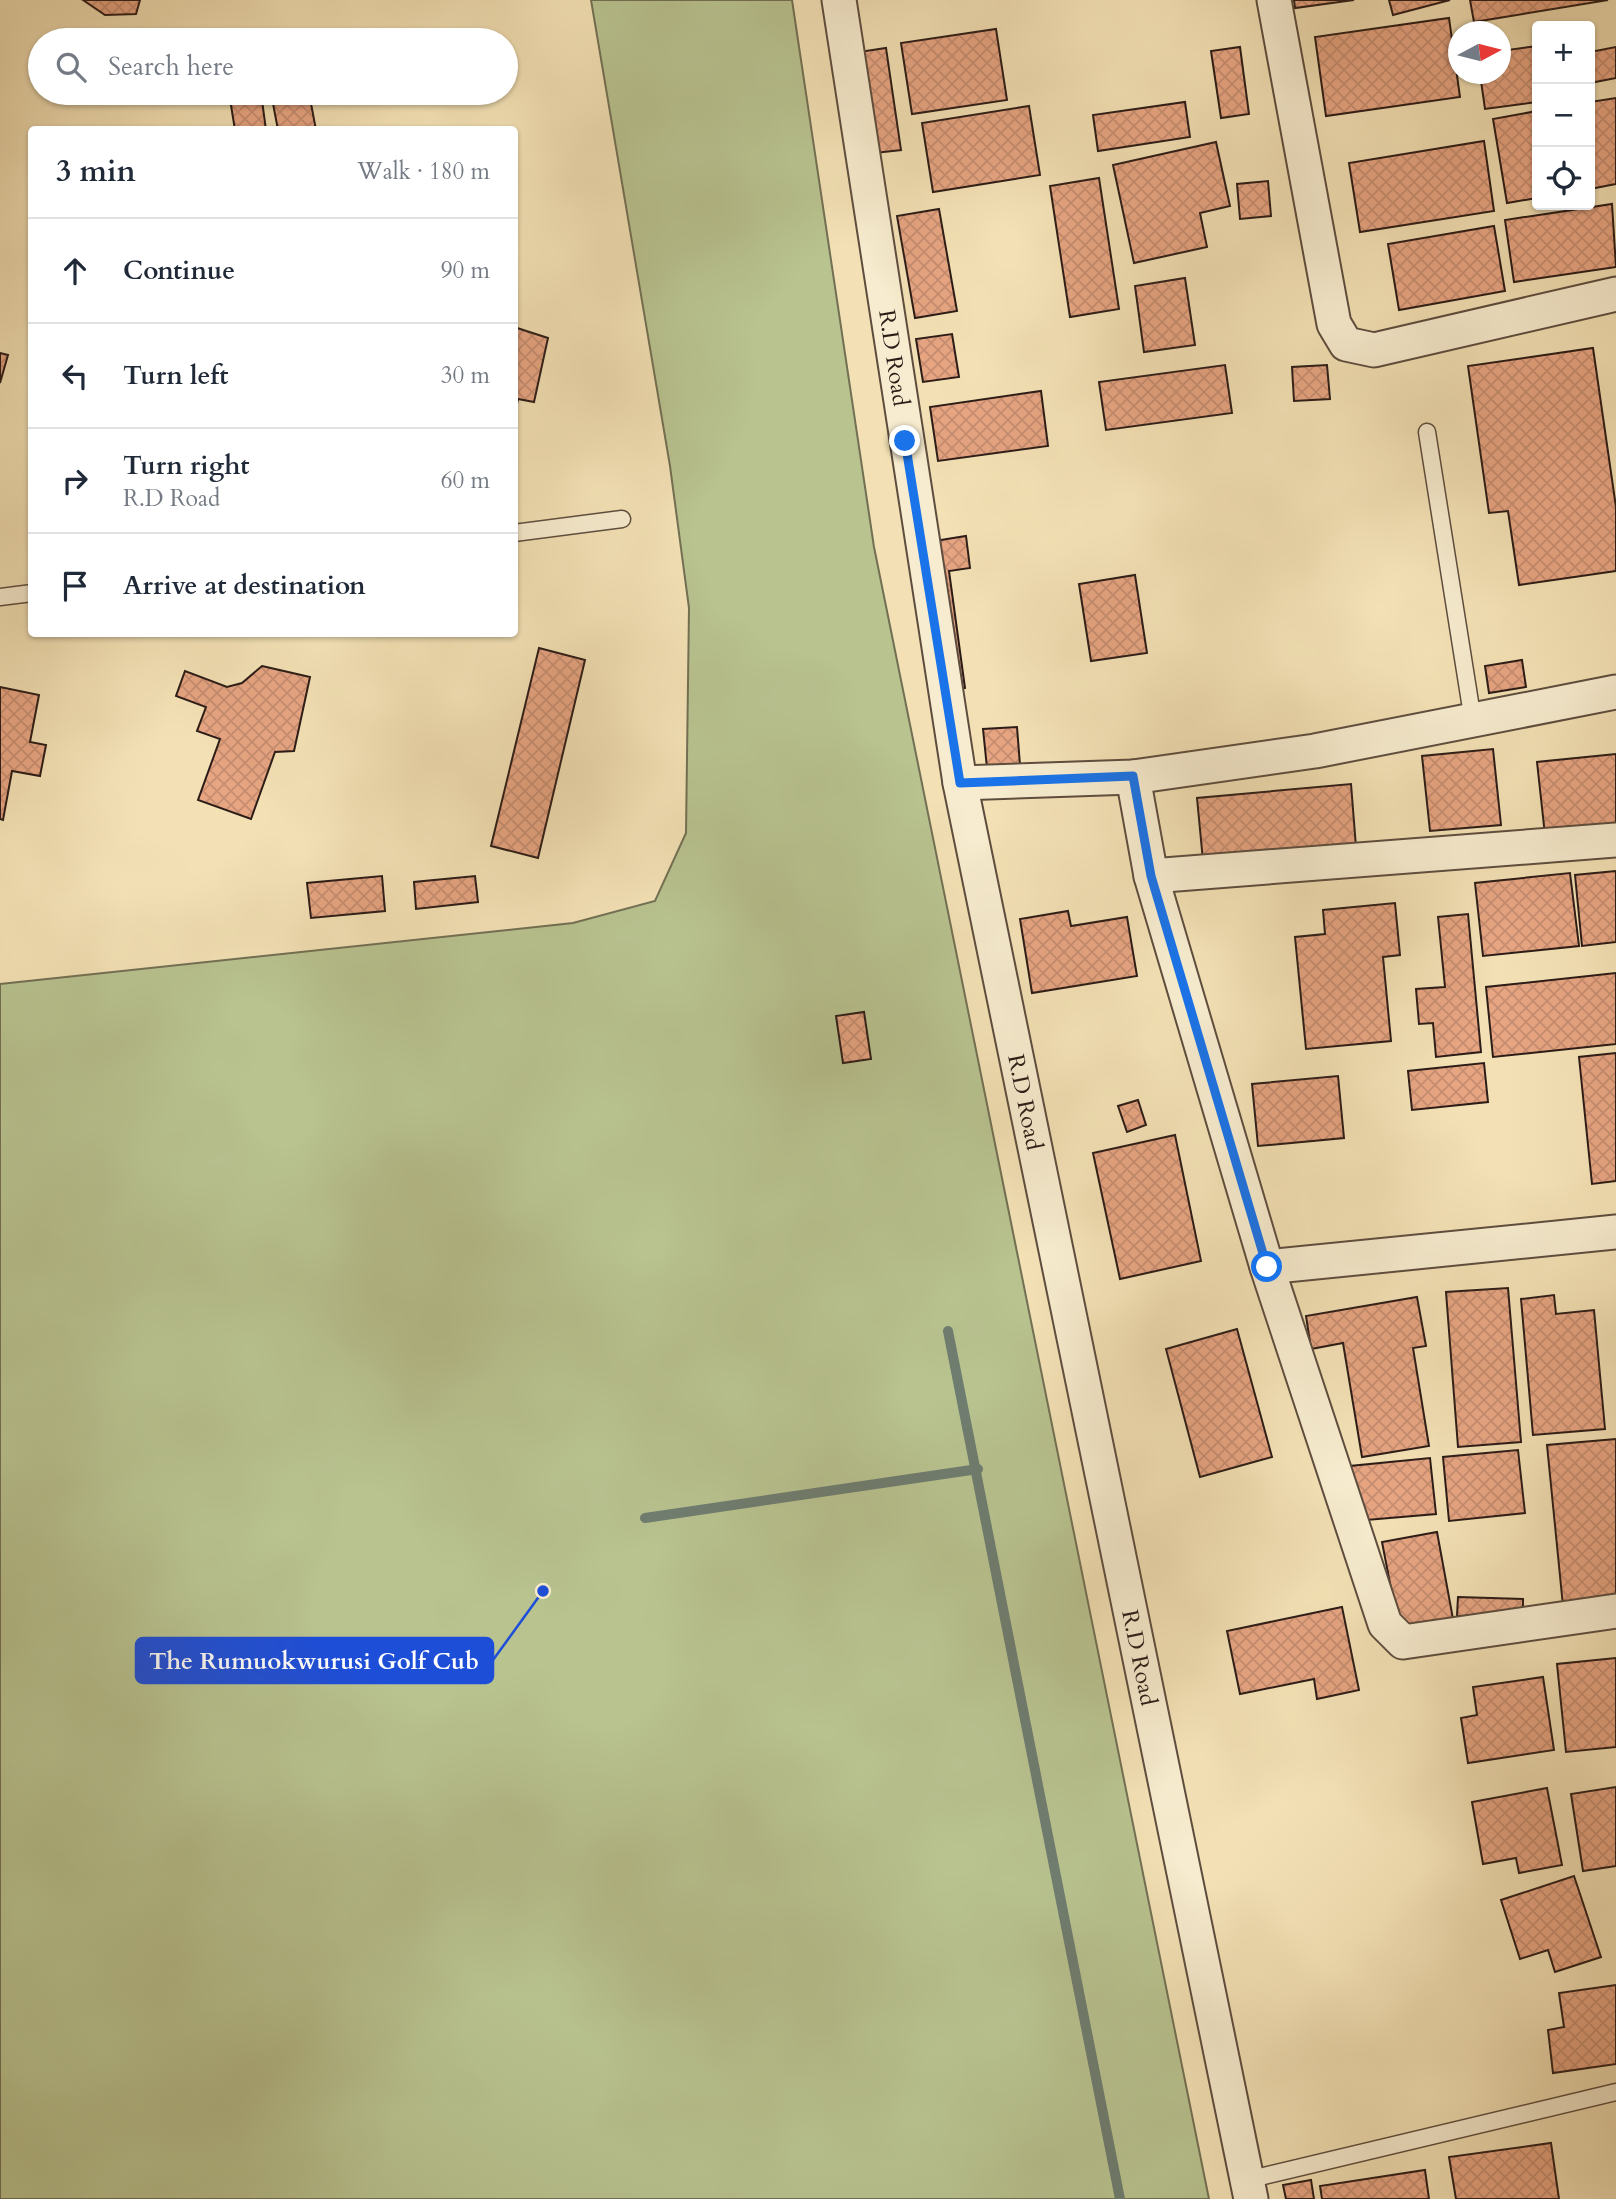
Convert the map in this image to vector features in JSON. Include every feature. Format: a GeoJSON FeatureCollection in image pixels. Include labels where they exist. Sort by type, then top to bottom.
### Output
{"type":"FeatureCollection","features":[{"type":"Feature","properties":{"kind":"street","name":"R.D Road"},"geometry":{"type":"LineString","coordinates":[[839,0],[960,783],[1249,2190]]}},
{"type":"Feature","properties":{"kind":"street"},"geometry":{"type":"LineString","coordinates":[[1275,0],[1334,324],[1346,344],[1374,350],[1616,294]]}},
{"type":"Feature","properties":{"kind":"street"},"geometry":{"type":"LineString","coordinates":[[960,783],[1133,776],[1315,751],[1616,692]]}},
{"type":"Feature","properties":{"kind":"street"},"geometry":{"type":"LineString","coordinates":[[1133,776],[1151,876],[1267,1267],[1385,1624],[1394,1636],[1403,1642],[1616,1611]]}},
{"type":"Feature","properties":{"kind":"street"},"geometry":{"type":"LineString","coordinates":[[1151,876],[1616,840]]}},
{"type":"Feature","properties":{"kind":"street"},"geometry":{"type":"LineString","coordinates":[[1267,1267],[1616,1232]]}},
{"type":"Feature","properties":{"kind":"lane"},"geometry":{"type":"LineString","coordinates":[[1427,432],[1473,721]]}},
{"type":"Feature","properties":{"kind":"lane"},"geometry":{"type":"LineString","coordinates":[[518,532],[622,519]]}},
{"type":"Feature","properties":{"kind":"lane"},"geometry":{"type":"LineString","coordinates":[[0,597],[28,594]]}},
{"type":"Feature","properties":{"kind":"lane"},"geometry":{"type":"LineString","coordinates":[[1249,2190],[1616,2092]]}},
{"type":"Feature","properties":{"kind":"green space"},"geometry":{"type":"Polygon","coordinates":[[[591,0],[792,0],[874,547],[1209,2199],[0,2199],[0,984],[573,923],[655,901],[686,833],[689,608],[670,466],[591,0]]]}},
{"type":"Feature","properties":{"kind":"building"},"geometry":{"type":"Polygon","coordinates":[[[83,0],[140,0],[136,14],[105,15],[83,0]]]}},
{"type":"Feature","properties":{"kind":"building"},"geometry":{"type":"Polygon","coordinates":[[[1294,0],[1354,0],[1295,8],[1294,0]]]}},
{"type":"Feature","properties":{"kind":"building"},"geometry":{"type":"Polygon","coordinates":[[[1389,0],[1450,0],[1393,15],[1389,0]]]}},
{"type":"Feature","properties":{"kind":"building"},"geometry":{"type":"Polygon","coordinates":[[[1470,0],[1608,0],[1480,21],[1474,21],[1470,0]]]}},
{"type":"Feature","properties":{"kind":"building"},"geometry":{"type":"Polygon","coordinates":[[[1449,18],[1448,84],[1458,84],[1460,97],[1326,116],[1315,37],[1449,18]]]}},
{"type":"Feature","properties":{"kind":"building"},"geometry":{"type":"Polygon","coordinates":[[[996,29],[1007,100],[912,114],[901,43],[996,29]]]}},
{"type":"Feature","properties":{"kind":"building"},"geometry":{"type":"Polygon","coordinates":[[[1240,47],[1249,114],[1221,118],[1211,51],[1240,47]]]}},
{"type":"Feature","properties":{"kind":"building"},"geometry":{"type":"Polygon","coordinates":[[[1532,47],[1532,103],[1485,109],[1481,84],[1511,84],[1511,50],[1532,47]]]}},
{"type":"Feature","properties":{"kind":"building"},"geometry":{"type":"Polygon","coordinates":[[[1616,47],[1616,78],[1595,82],[1595,51],[1616,47]]]}},
{"type":"Feature","properties":{"kind":"building"},"geometry":{"type":"Polygon","coordinates":[[[886,48],[901,150],[875,153],[859,52],[886,48]]]}},
{"type":"Feature","properties":{"kind":"building"},"geometry":{"type":"Polygon","coordinates":[[[1616,98],[1616,184],[1595,188],[1595,147],[1595,101],[1616,98]]]}},
{"type":"Feature","properties":{"kind":"building"},"geometry":{"type":"Polygon","coordinates":[[[1185,102],[1190,137],[1098,151],[1093,115],[1185,102]]]}},
{"type":"Feature","properties":{"kind":"building"},"geometry":{"type":"Polygon","coordinates":[[[231,105],[263,105],[265,126],[234,126],[231,105]]]}},
{"type":"Feature","properties":{"kind":"building"},"geometry":{"type":"Polygon","coordinates":[[[273,105],[311,105],[315,126],[277,126],[273,105]]]}},
{"type":"Feature","properties":{"kind":"building"},"geometry":{"type":"Polygon","coordinates":[[[1029,106],[1040,175],[933,192],[922,123],[1029,106]]]}},
{"type":"Feature","properties":{"kind":"building"},"geometry":{"type":"Polygon","coordinates":[[[1532,112],[1532,199],[1507,203],[1493,119],[1532,112]]]}},
{"type":"Feature","properties":{"kind":"building"},"geometry":{"type":"Polygon","coordinates":[[[1484,141],[1494,211],[1360,232],[1349,163],[1484,141]]]}},
{"type":"Feature","properties":{"kind":"building"},"geometry":{"type":"Polygon","coordinates":[[[1216,142],[1230,206],[1200,213],[1207,247],[1134,263],[1113,165],[1216,142]]]}},
{"type":"Feature","properties":{"kind":"building"},"geometry":{"type":"Polygon","coordinates":[[[1099,178],[1119,309],[1070,317],[1050,186],[1099,178]]]}},
{"type":"Feature","properties":{"kind":"building"},"geometry":{"type":"Polygon","coordinates":[[[1268,181],[1271,216],[1240,219],[1237,184],[1268,181]]]}},
{"type":"Feature","properties":{"kind":"building"},"geometry":{"type":"Polygon","coordinates":[[[1612,204],[1616,267],[1514,282],[1505,220],[1572,210],[1595,210],[1595,207],[1612,204]]]}},
{"type":"Feature","properties":{"kind":"building"},"geometry":{"type":"Polygon","coordinates":[[[939,209],[957,311],[915,318],[897,216],[939,209]]]}},
{"type":"Feature","properties":{"kind":"building"},"geometry":{"type":"Polygon","coordinates":[[[1494,226],[1505,291],[1399,310],[1388,244],[1494,226]]]}},
{"type":"Feature","properties":{"kind":"building"},"geometry":{"type":"Polygon","coordinates":[[[1185,278],[1195,345],[1144,352],[1135,286],[1185,278]]]}},
{"type":"Feature","properties":{"kind":"building"},"geometry":{"type":"Polygon","coordinates":[[[518,328],[548,338],[534,402],[518,399],[518,328]]]}},
{"type":"Feature","properties":{"kind":"building"},"geometry":{"type":"Polygon","coordinates":[[[952,334],[959,377],[923,382],[916,339],[952,334]]]}},
{"type":"Feature","properties":{"kind":"building"},"geometry":{"type":"Polygon","coordinates":[[[1593,348],[1616,507],[1616,571],[1519,585],[1508,511],[1489,513],[1468,366],[1593,348]]]}},
{"type":"Feature","properties":{"kind":"building"},"geometry":{"type":"Polygon","coordinates":[[[0,353],[8,355],[0,383],[0,353]]]}},
{"type":"Feature","properties":{"kind":"building"},"geometry":{"type":"Polygon","coordinates":[[[1225,365],[1232,413],[1106,430],[1099,382],[1225,365]]]}},
{"type":"Feature","properties":{"kind":"building"},"geometry":{"type":"Polygon","coordinates":[[[1327,365],[1330,399],[1294,401],[1292,367],[1327,365]]]}},
{"type":"Feature","properties":{"kind":"building"},"geometry":{"type":"Polygon","coordinates":[[[1041,391],[1048,446],[938,461],[930,407],[1041,391]]]}},
{"type":"Feature","properties":{"kind":"building"},"geometry":{"type":"Polygon","coordinates":[[[966,536],[970,568],[949,571],[965,688],[948,691],[928,542],[966,536]]]}},
{"type":"Feature","properties":{"kind":"building"},"geometry":{"type":"Polygon","coordinates":[[[1135,575],[1147,653],[1091,661],[1079,584],[1135,575]]]}},
{"type":"Feature","properties":{"kind":"building"},"geometry":{"type":"Polygon","coordinates":[[[539,648],[585,660],[538,858],[491,846],[539,648]]]}},
{"type":"Feature","properties":{"kind":"building"},"geometry":{"type":"Polygon","coordinates":[[[1522,660],[1526,687],[1489,693],[1485,666],[1522,660]]]}},
{"type":"Feature","properties":{"kind":"building"},"geometry":{"type":"Polygon","coordinates":[[[262,666],[310,677],[294,751],[275,752],[251,819],[198,800],[220,739],[197,731],[206,707],[176,696],[185,671],[227,687],[242,683],[262,666]]]}},
{"type":"Feature","properties":{"kind":"building"},"geometry":{"type":"Polygon","coordinates":[[[0,687],[39,695],[30,742],[46,745],[40,776],[12,771],[3,820],[0,819],[0,687]]]}},
{"type":"Feature","properties":{"kind":"building"},"geometry":{"type":"Polygon","coordinates":[[[1017,727],[1020,765],[987,768],[983,729],[1017,727]]]}},
{"type":"Feature","properties":{"kind":"building"},"geometry":{"type":"Polygon","coordinates":[[[1493,749],[1501,825],[1430,831],[1422,756],[1493,749]]]}},
{"type":"Feature","properties":{"kind":"building"},"geometry":{"type":"Polygon","coordinates":[[[1616,754],[1616,828],[1545,835],[1537,762],[1616,754]]]}},
{"type":"Feature","properties":{"kind":"building"},"geometry":{"type":"Polygon","coordinates":[[[1351,784],[1356,847],[1203,861],[1197,798],[1351,784]]]}},
{"type":"Feature","properties":{"kind":"building"},"geometry":{"type":"Polygon","coordinates":[[[1616,871],[1616,942],[1582,946],[1575,875],[1616,871]]]}},
{"type":"Feature","properties":{"kind":"building"},"geometry":{"type":"Polygon","coordinates":[[[1570,873],[1579,946],[1483,956],[1475,883],[1570,873]]]}},
{"type":"Feature","properties":{"kind":"building"},"geometry":{"type":"Polygon","coordinates":[[[382,876],[385,911],[311,918],[307,883],[382,876]]]}},
{"type":"Feature","properties":{"kind":"building"},"geometry":{"type":"Polygon","coordinates":[[[475,876],[478,902],[416,909],[414,882],[475,876]]]}},
{"type":"Feature","properties":{"kind":"building"},"geometry":{"type":"Polygon","coordinates":[[[1395,903],[1400,955],[1383,957],[1391,1041],[1306,1049],[1295,937],[1325,934],[1323,910],[1395,903]]]}},
{"type":"Feature","properties":{"kind":"building"},"geometry":{"type":"Polygon","coordinates":[[[1068,911],[1071,926],[1127,917],[1137,976],[1032,993],[1020,919],[1068,911]]]}},
{"type":"Feature","properties":{"kind":"building"},"geometry":{"type":"Polygon","coordinates":[[[1468,914],[1481,1052],[1436,1057],[1433,1023],[1419,1024],[1416,989],[1445,987],[1438,917],[1468,914]]]}},
{"type":"Feature","properties":{"kind":"building"},"geometry":{"type":"Polygon","coordinates":[[[1616,973],[1616,1044],[1493,1057],[1486,987],[1616,973]]]}},
{"type":"Feature","properties":{"kind":"building"},"geometry":{"type":"Polygon","coordinates":[[[864,1012],[871,1059],[843,1063],[836,1016],[864,1012]]]}},
{"type":"Feature","properties":{"kind":"building"},"geometry":{"type":"Polygon","coordinates":[[[1616,1053],[1616,1181],[1592,1184],[1579,1057],[1616,1053]]]}},
{"type":"Feature","properties":{"kind":"building"},"geometry":{"type":"Polygon","coordinates":[[[1484,1063],[1488,1102],[1412,1110],[1408,1071],[1484,1063]]]}},
{"type":"Feature","properties":{"kind":"building"},"geometry":{"type":"Polygon","coordinates":[[[1338,1076],[1344,1138],[1258,1146],[1252,1084],[1338,1076]]]}},
{"type":"Feature","properties":{"kind":"building"},"geometry":{"type":"Polygon","coordinates":[[[1138,1100],[1146,1125],[1127,1132],[1118,1106],[1138,1100]]]}},
{"type":"Feature","properties":{"kind":"building"},"geometry":{"type":"Polygon","coordinates":[[[1175,1135],[1201,1261],[1120,1279],[1093,1153],[1175,1135]]]}},
{"type":"Feature","properties":{"kind":"building"},"geometry":{"type":"Polygon","coordinates":[[[1508,1288],[1521,1442],[1458,1447],[1446,1292],[1508,1288]]]}},
{"type":"Feature","properties":{"kind":"building"},"geometry":{"type":"Polygon","coordinates":[[[1554,1295],[1556,1314],[1594,1310],[1605,1429],[1533,1435],[1521,1299],[1554,1295]]]}},
{"type":"Feature","properties":{"kind":"building"},"geometry":{"type":"Polygon","coordinates":[[[1417,1297],[1426,1346],[1413,1348],[1429,1446],[1362,1457],[1343,1343],[1311,1349],[1306,1316],[1417,1297]]]}},
{"type":"Feature","properties":{"kind":"building"},"geometry":{"type":"Polygon","coordinates":[[[1237,1329],[1272,1457],[1200,1477],[1166,1349],[1237,1329]]]}},
{"type":"Feature","properties":{"kind":"building"},"geometry":{"type":"Polygon","coordinates":[[[1616,1439],[1616,1601],[1563,1606],[1547,1445],[1616,1439]]]}},
{"type":"Feature","properties":{"kind":"building"},"geometry":{"type":"Polygon","coordinates":[[[1518,1450],[1525,1513],[1449,1521],[1443,1457],[1518,1450]]]}},
{"type":"Feature","properties":{"kind":"building"},"geometry":{"type":"Polygon","coordinates":[[[1430,1458],[1436,1514],[1355,1521],[1350,1466],[1430,1458]]]}},
{"type":"Feature","properties":{"kind":"building"},"geometry":{"type":"Polygon","coordinates":[[[1437,1532],[1453,1619],[1399,1630],[1382,1542],[1437,1532]]]}},
{"type":"Feature","properties":{"kind":"building"},"geometry":{"type":"Polygon","coordinates":[[[1458,1597],[1523,1599],[1523,1619],[1457,1616],[1458,1597]]]}},
{"type":"Feature","properties":{"kind":"building"},"geometry":{"type":"Polygon","coordinates":[[[1342,1607],[1359,1690],[1317,1699],[1314,1679],[1240,1694],[1227,1631],[1342,1607]]]}},
{"type":"Feature","properties":{"kind":"building"},"geometry":{"type":"Polygon","coordinates":[[[1616,1658],[1616,1747],[1566,1752],[1557,1664],[1616,1658]]]}},
{"type":"Feature","properties":{"kind":"building"},"geometry":{"type":"Polygon","coordinates":[[[1543,1677],[1554,1750],[1468,1763],[1461,1718],[1477,1715],[1473,1687],[1543,1677]]]}},
{"type":"Feature","properties":{"kind":"building"},"geometry":{"type":"Polygon","coordinates":[[[1616,1787],[1616,1866],[1583,1871],[1571,1794],[1616,1787]]]}},
{"type":"Feature","properties":{"kind":"building"},"geometry":{"type":"Polygon","coordinates":[[[1547,1788],[1562,1865],[1519,1873],[1516,1858],[1483,1864],[1472,1802],[1547,1788]]]}},
{"type":"Feature","properties":{"kind":"building"},"geometry":{"type":"Polygon","coordinates":[[[1574,1876],[1601,1957],[1555,1972],[1548,1950],[1520,1959],[1501,1900],[1574,1876]]]}},
{"type":"Feature","properties":{"kind":"building"},"geometry":{"type":"Polygon","coordinates":[[[1616,1985],[1616,2064],[1553,2073],[1548,2030],[1564,2027],[1559,1993],[1616,1985]]]}},
{"type":"Feature","properties":{"kind":"building"},"geometry":{"type":"Polygon","coordinates":[[[1551,2143],[1559,2199],[1456,2199],[1449,2157],[1551,2143]]]}},
{"type":"Feature","properties":{"kind":"building"},"geometry":{"type":"Polygon","coordinates":[[[1425,2170],[1429,2199],[1322,2199],[1320,2186],[1425,2170]]]}},
{"type":"Feature","properties":{"kind":"building"},"geometry":{"type":"Polygon","coordinates":[[[1311,2180],[1314,2199],[1286,2199],[1283,2185],[1311,2180]]]}},
{"type":"Feature","properties":{"kind":"waterway"},"geometry":{"type":"LineString","coordinates":[[948,1331],[1120,2199]]}},
{"type":"Feature","properties":{"kind":"waterway"},"geometry":{"type":"LineString","coordinates":[[645,1518],[978,1469]]}},
{"type":"Feature","properties":{"kind":"place","name":"The Rumuokwurusi Golf Cub"},"geometry":{"type":"Point","coordinates":[543,1591]}},
{"type":"Feature","properties":{"kind":"route"},"geometry":{"type":"LineString","coordinates":[[905,441],[960,783],[1133,776],[1151,876],[1267,1267]]}}]}
